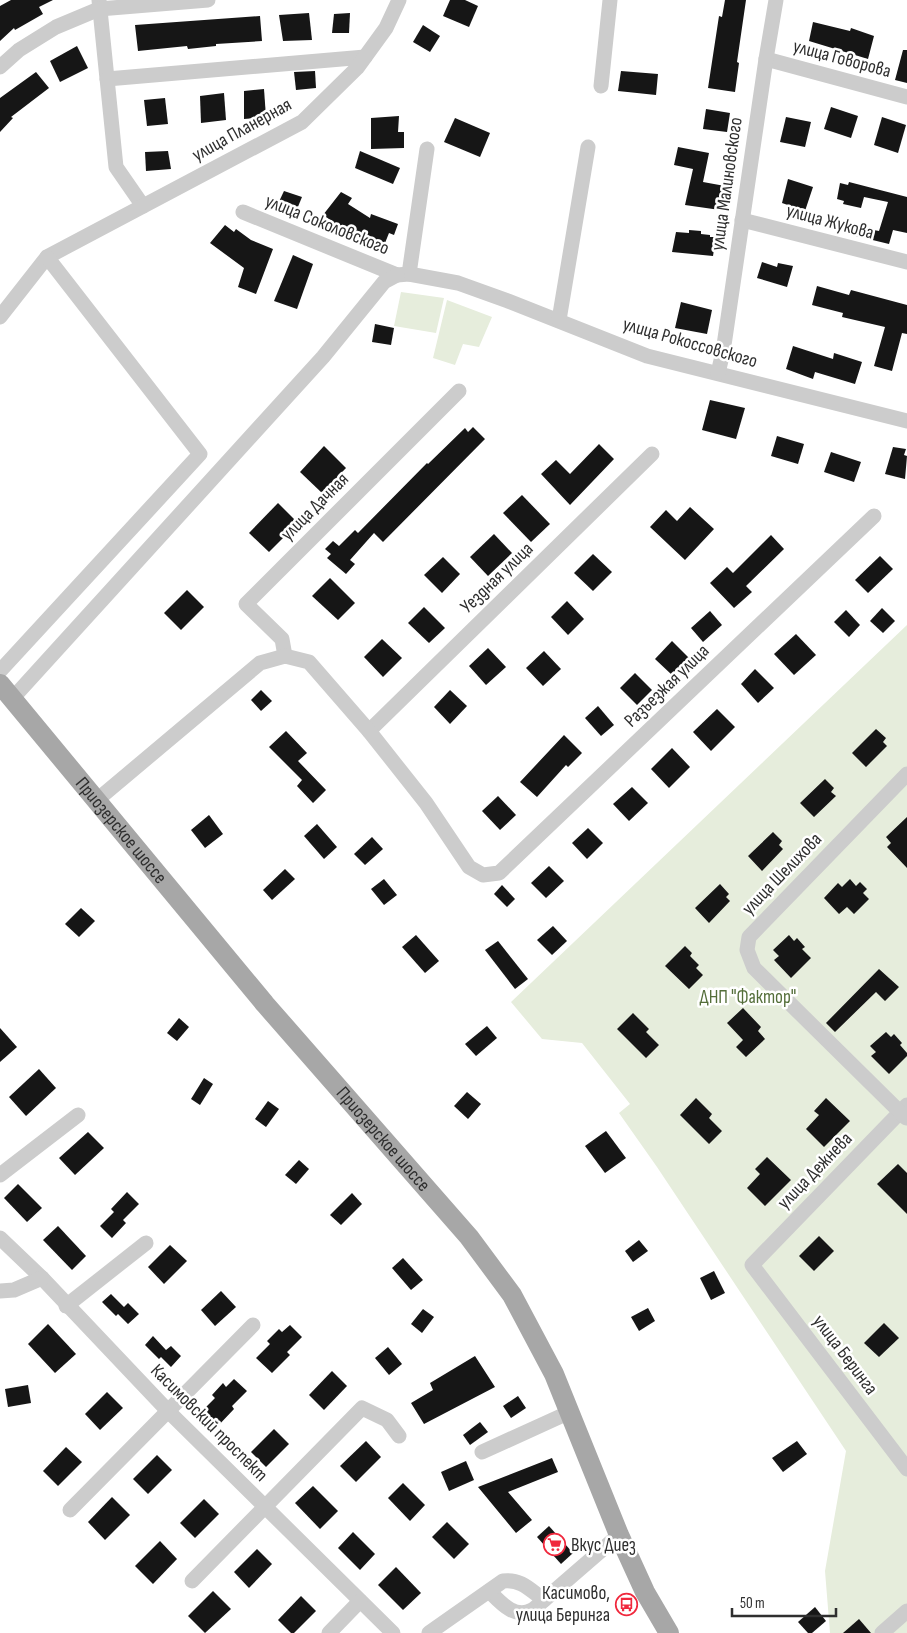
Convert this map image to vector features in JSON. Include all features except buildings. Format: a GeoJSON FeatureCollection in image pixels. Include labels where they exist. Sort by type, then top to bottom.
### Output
{"type":"FeatureCollection","features":[{"type":"Feature","properties":{"kind":"main road","name":"Приозерское шоссе"},"geometry":{"type":"LineString","coordinates":[[0,684],[265,1004],[470,1237],[512,1295],[554,1374],[619,1536],[645,1592],[669,1633]]}},
{"type":"Feature","properties":{"kind":"street"},"geometry":{"type":"LineString","coordinates":[[0,67],[19,50],[99,4],[208,0]]}},
{"type":"Feature","properties":{"kind":"street","name":"улица Планерная"},"geometry":{"type":"LineString","coordinates":[[47,257],[302,122],[358,68],[386,28],[399,0]]}},
{"type":"Feature","properties":{"kind":"street"},"geometry":{"type":"LineString","coordinates":[[601,86],[610,0]]}},
{"type":"Feature","properties":{"kind":"street","name":"улица Малиновского"},"geometry":{"type":"LineString","coordinates":[[718,374],[723,352],[776,0]]}},
{"type":"Feature","properties":{"kind":"street"},"geometry":{"type":"LineString","coordinates":[[99,4],[116,167],[143,206]]}},
{"type":"Feature","properties":{"kind":"street"},"geometry":{"type":"LineString","coordinates":[[106,79],[365,56]]}},
{"type":"Feature","properties":{"kind":"street","name":"улица Говорова"},"geometry":{"type":"LineString","coordinates":[[766,60],[907,97]]}},
{"type":"Feature","properties":{"kind":"street"},"geometry":{"type":"LineString","coordinates":[[559,320],[588,147]]}},
{"type":"Feature","properties":{"kind":"street","name":"улица Соколовского"},"geometry":{"type":"LineString","coordinates":[[403,275],[427,149]]}},
{"type":"Feature","properties":{"kind":"street","name":"улица Соколовского"},"geometry":{"type":"LineString","coordinates":[[243,212],[403,275]]}},
{"type":"Feature","properties":{"kind":"street","name":"улица Жукова"},"geometry":{"type":"LineString","coordinates":[[742,220],[907,262]]}},
{"type":"Feature","properties":{"kind":"street"},"geometry":{"type":"LineString","coordinates":[[0,317],[47,257],[200,454],[0,671]]}},
{"type":"Feature","properties":{"kind":"street","name":"улица Рокоссовского"},"geometry":{"type":"LineString","coordinates":[[403,275],[458,283],[559,320],[647,356],[907,421]]}},
{"type":"Feature","properties":{"kind":"street","name":"улица Соколовского"},"geometry":{"type":"LineString","coordinates":[[12,699],[342,336],[381,285],[403,275]]}},
{"type":"Feature","properties":{"kind":"street","name":"улица Дачная"},"geometry":{"type":"LineString","coordinates":[[285,656],[282,640],[246,604],[460,391]]}},
{"type":"Feature","properties":{"kind":"street","name":"Уездная улица"},"geometry":{"type":"LineString","coordinates":[[369,731],[652,454]]}},
{"type":"Feature","properties":{"kind":"street","name":"Разъезжая улица"},"geometry":{"type":"LineString","coordinates":[[369,731],[426,803],[469,867],[482,875],[499,873],[874,516]]}},
{"type":"Feature","properties":{"kind":"street"},"geometry":{"type":"LineString","coordinates":[[97,800],[260,663],[285,656],[308,662],[369,731]]}},
{"type":"Feature","properties":{"kind":"street","name":"улица Шелихова"},"geometry":{"type":"LineString","coordinates":[[904,1112],[816,1030],[754,968],[747,950],[749,937],[907,774]]}},
{"type":"Feature","properties":{"kind":"street","name":"улица Дежнева"},"geometry":{"type":"LineString","coordinates":[[752,1265],[904,1112]]}},
{"type":"Feature","properties":{"kind":"street"},"geometry":{"type":"LineString","coordinates":[[0,1175],[78,1114]]}},
{"type":"Feature","properties":{"kind":"street","name":"Касимовский проспект"},"geometry":{"type":"LineString","coordinates":[[0,1238],[42,1278],[66,1306],[168,1411],[393,1633]]}},
{"type":"Feature","properties":{"kind":"street"},"geometry":{"type":"LineString","coordinates":[[66,1306],[146,1242]]}},
{"type":"Feature","properties":{"kind":"street","name":"улица Беринга"},"geometry":{"type":"LineString","coordinates":[[752,1265],[907,1469]]}},
{"type":"Feature","properties":{"kind":"street"},"geometry":{"type":"LineString","coordinates":[[0,1291],[14,1290],[42,1278]]}},
{"type":"Feature","properties":{"kind":"street"},"geometry":{"type":"LineString","coordinates":[[70,1510],[253,1325]]}},
{"type":"Feature","properties":{"kind":"street"},"geometry":{"type":"LineString","coordinates":[[192,1581],[362,1408],[387,1420],[399,1436]]}},
{"type":"Feature","properties":{"kind":"street"},"geometry":{"type":"LineString","coordinates":[[482,1452],[570,1412]]}},
{"type":"Feature","properties":{"kind":"street"},"geometry":{"type":"LineString","coordinates":[[489,1591],[510,1610],[522,1613],[532,1610],[619,1536]]}},
{"type":"Feature","properties":{"kind":"street"},"geometry":{"type":"LineString","coordinates":[[429,1633],[503,1581],[513,1580],[526,1584],[544,1600]]}},
{"type":"Feature","properties":{"kind":"street"},"geometry":{"type":"LineString","coordinates":[[329,1633],[360,1601]]}},
{"type":"Feature","properties":{"kind":"street"},"geometry":{"type":"LineString","coordinates":[[882,1633],[907,1611]]}},
{"type":"Feature","properties":{"kind":"green space"},"geometry":{"type":"Polygon","coordinates":[[[401,292],[444,298],[436,333],[394,326],[401,292]]]}},
{"type":"Feature","properties":{"kind":"green space"},"geometry":{"type":"Polygon","coordinates":[[[447,300],[492,317],[479,347],[463,344],[455,365],[433,358],[447,300]]]}},
{"type":"Feature","properties":{"kind":"green space","name":"ДНП \"Фактор\""},"geometry":{"type":"Polygon","coordinates":[[[907,625],[907,1633],[830,1633],[825,1571],[846,1451],[619,1113],[630,1104],[582,1043],[542,1039],[511,1002],[907,625]]]}},
{"type":"Feature","properties":{"kind":"place","name":"Вкус Диез"},"geometry":{"type":"Point","coordinates":[555,1545]}},
{"type":"Feature","properties":{"kind":"place","name":"Касимово, улица Беринга"},"geometry":{"type":"Point","coordinates":[626,1604]}}]}
